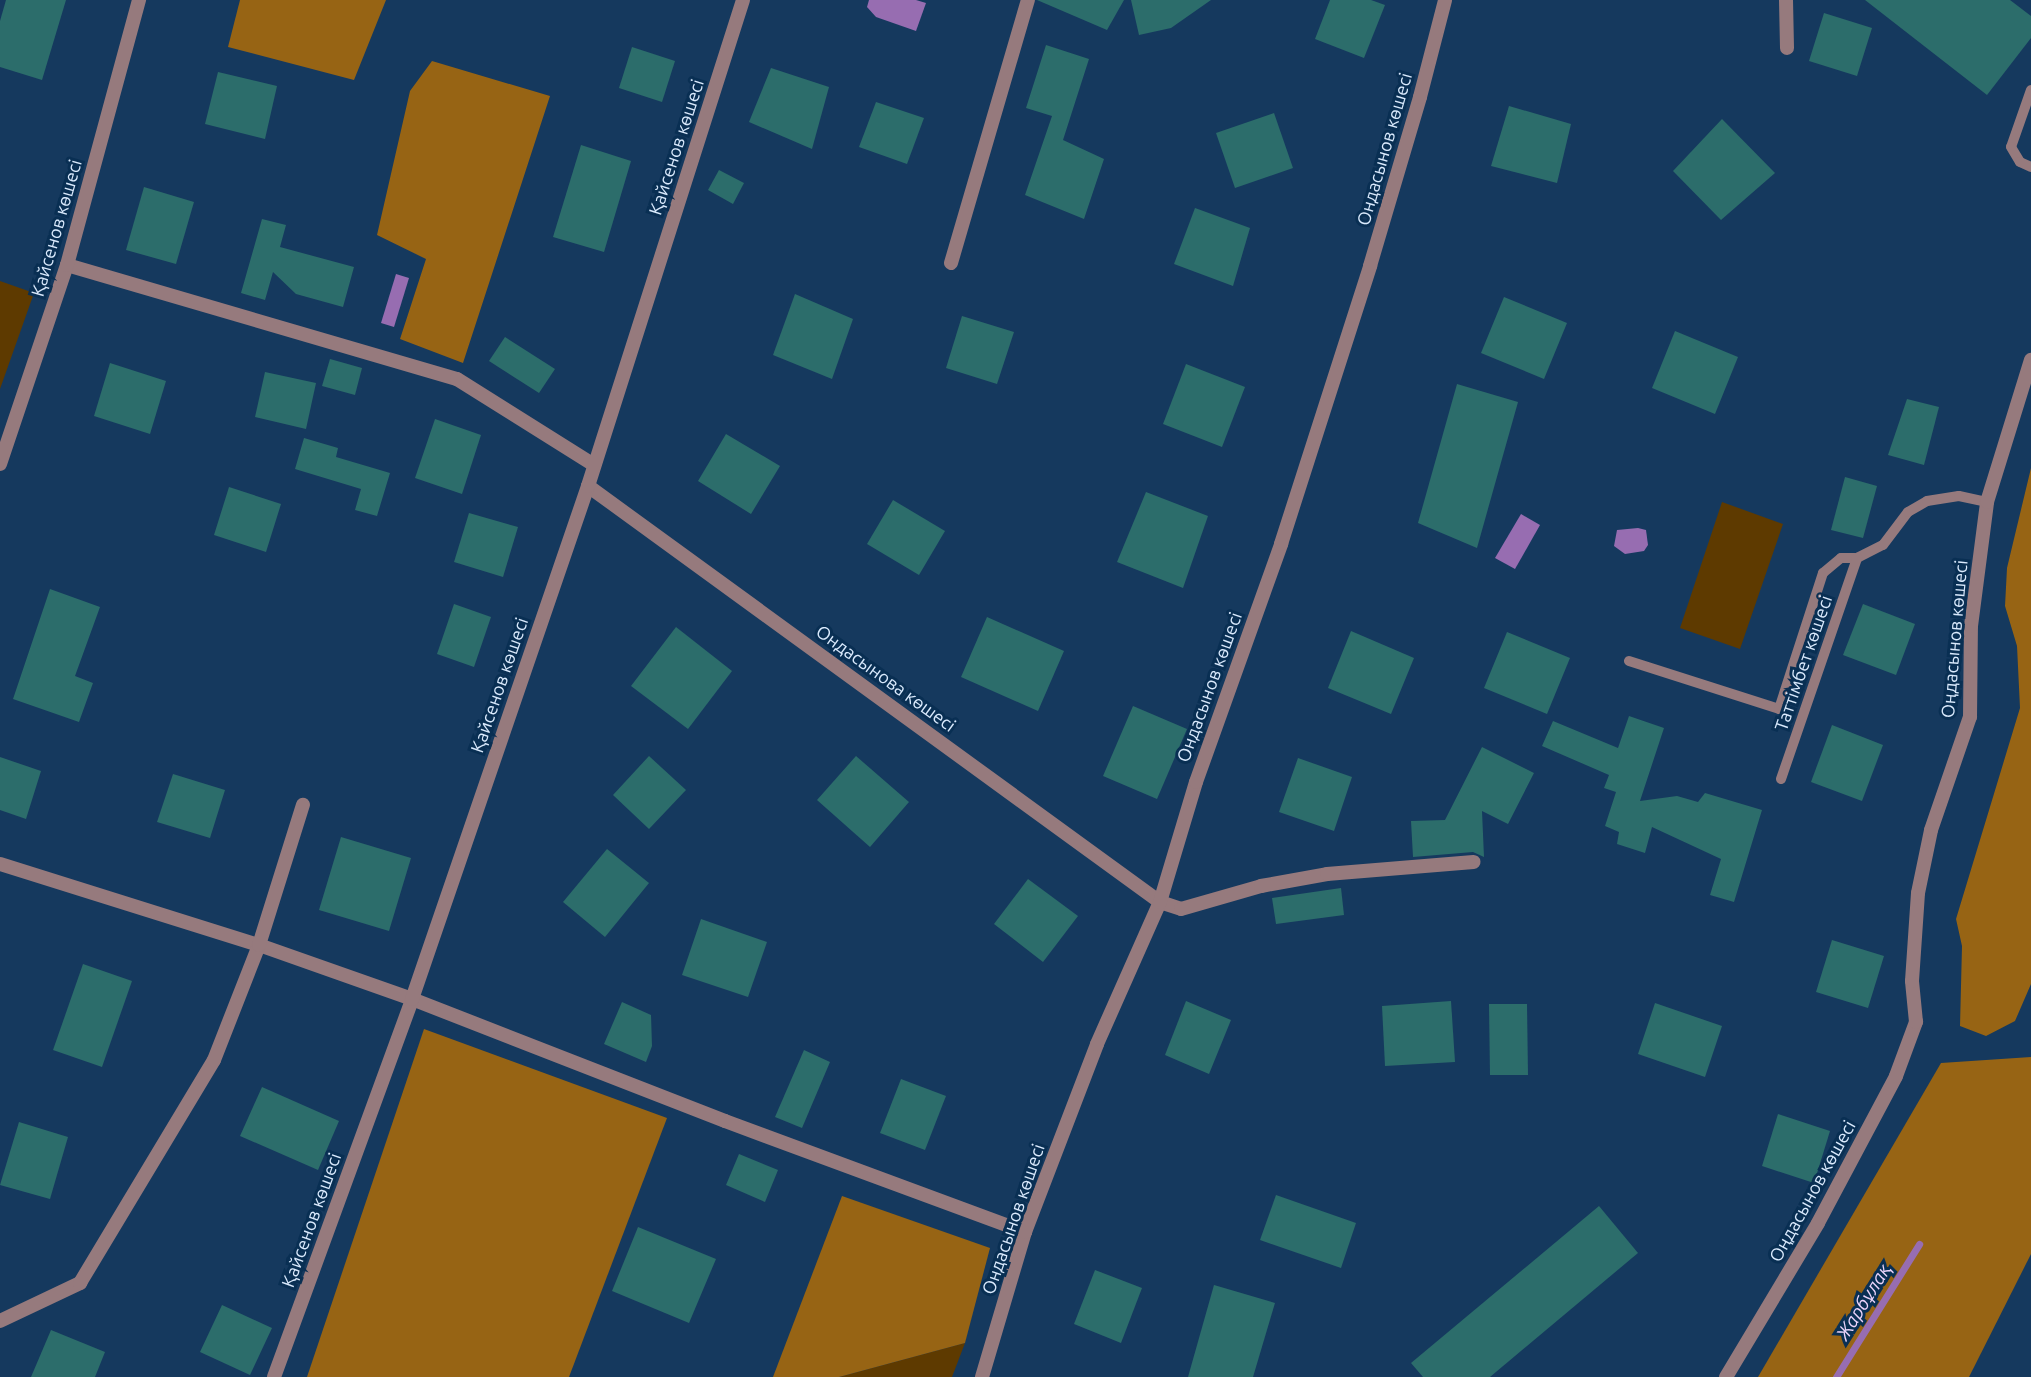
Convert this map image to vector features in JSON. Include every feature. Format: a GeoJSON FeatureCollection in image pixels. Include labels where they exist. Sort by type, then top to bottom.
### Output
{"type":"FeatureCollection","features":[{"type":"Feature","properties":{"kind":"street","name":"Қайсенов көшесі"},"geometry":{"type":"LineString","coordinates":[[0,464],[67,265],[139,0]]}},
{"type":"Feature","properties":{"kind":"street","name":"Қайсенов көшесі"},"geometry":{"type":"LineString","coordinates":[[274,1377],[412,999],[588,486],[743,0]]}},
{"type":"Feature","properties":{"kind":"street"},"geometry":{"type":"LineString","coordinates":[[951,263],[1028,0]]}},
{"type":"Feature","properties":{"kind":"street","name":"Ондасынов көшесі"},"geometry":{"type":"LineString","coordinates":[[982,1377],[1026,1232],[1097,1044],[1160,902],[1196,782],[1281,544],[1370,266],[1420,97],[1444,0]]}},
{"type":"Feature","properties":{"kind":"street"},"geometry":{"type":"LineString","coordinates":[[1786,0],[1787,48]]}},
{"type":"Feature","properties":{"kind":"street"},"geometry":{"type":"LineString","coordinates":[[67,265],[457,379],[594,464]]}},
{"type":"Feature","properties":{"kind":"street","name":"Оңдасынов көшесі"},"geometry":{"type":"LineString","coordinates":[[1726,1377],[1818,1223],[1896,1076],[1916,1022],[1912,981],[1918,893],[1931,830],[1970,717],[1971,626],[1987,502],[2031,360]]}},
{"type":"Feature","properties":{"kind":"street","name":"Ондасынова көшесі"},"geometry":{"type":"LineString","coordinates":[[588,486],[1160,902]]}},
{"type":"Feature","properties":{"kind":"street"},"geometry":{"type":"LineString","coordinates":[[0,1321],[80,1283],[214,1060],[259,945],[303,805]]}},
{"type":"Feature","properties":{"kind":"street"},"geometry":{"type":"LineString","coordinates":[[1160,902],[1181,909],[1261,886],[1327,874],[1474,862]]}},
{"type":"Feature","properties":{"kind":"street"},"geometry":{"type":"LineString","coordinates":[[0,864],[259,945],[412,999],[725,1121],[1026,1232]]}},
{"type":"Feature","properties":{"kind":"lane"},"geometry":{"type":"LineString","coordinates":[[2031,90],[2011,147],[2020,162],[2031,167]]}},
{"type":"Feature","properties":{"kind":"lane"},"geometry":{"type":"LineString","coordinates":[[1629,661],[1779,709],[1822,573],[1840,558],[1857,558],[1883,545],[1908,512],[1927,501],[1959,496],[1987,502]]}},
{"type":"Feature","properties":{"kind":"lane","name":"Таттімбет көшесі"},"geometry":{"type":"LineString","coordinates":[[1781,779],[1857,558]]}},
{"type":"Feature","properties":{"kind":"shaded area"},"geometry":{"type":"Polygon","coordinates":[[[240,0],[386,0],[354,80],[228,47],[240,0]]]}},
{"type":"Feature","properties":{"kind":"shaded area"},"geometry":{"type":"Polygon","coordinates":[[[869,0],[916,0],[926,3],[916,31],[876,17],[867,7],[869,0]]]}},
{"type":"Feature","properties":{"kind":"shaded area"},"geometry":{"type":"Polygon","coordinates":[[[432,61],[550,96],[463,363],[400,339],[426,259],[377,235],[410,91],[432,61]]]}},
{"type":"Feature","properties":{"kind":"shaded area"},"geometry":{"type":"Polygon","coordinates":[[[396,274],[409,278],[394,327],[381,323],[396,274]]]}},
{"type":"Feature","properties":{"kind":"shaded area"},"geometry":{"type":"Polygon","coordinates":[[[0,281],[34,293],[0,389],[0,281]]]}},
{"type":"Feature","properties":{"kind":"shaded area"},"geometry":{"type":"Polygon","coordinates":[[[2031,468],[2031,984],[2015,1021],[1986,1036],[1960,1026],[1962,946],[1956,919],[2020,708],[2017,646],[2005,606],[2007,568],[2031,468]]]}},
{"type":"Feature","properties":{"kind":"shaded area"},"geometry":{"type":"Polygon","coordinates":[[[1722,502],[1783,524],[1740,649],[1680,628],[1722,502]]]}},
{"type":"Feature","properties":{"kind":"shaded area"},"geometry":{"type":"Polygon","coordinates":[[[1521,514],[1540,525],[1515,569],[1495,558],[1521,514]]]}},
{"type":"Feature","properties":{"kind":"shaded area"},"geometry":{"type":"Polygon","coordinates":[[[1617,530],[1646,530],[1648,545],[1644,551],[1625,554],[1614,546],[1617,530]]]}},
{"type":"Feature","properties":{"kind":"shaded area"},"geometry":{"type":"Polygon","coordinates":[[[424,1029],[667,1118],[569,1377],[307,1377],[424,1029]]]}},
{"type":"Feature","properties":{"kind":"shaded area"},"geometry":{"type":"Polygon","coordinates":[[[2031,1057],[2031,1254],[1969,1377],[1758,1377],[1941,1063],[2031,1057]]]}},
{"type":"Feature","properties":{"kind":"shaded area"},"geometry":{"type":"Polygon","coordinates":[[[842,1196],[990,1248],[965,1343],[839,1377],[773,1377],[842,1196]]]}},
{"type":"Feature","properties":{"kind":"shaded area"},"geometry":{"type":"Polygon","coordinates":[[[965,1343],[952,1377],[839,1377],[965,1343]]]}},
{"type":"Feature","properties":{"kind":"building"},"geometry":{"type":"Polygon","coordinates":[[[6,0],[66,0],[42,80],[0,67],[0,21],[6,0]]]}},
{"type":"Feature","properties":{"kind":"building"},"geometry":{"type":"Polygon","coordinates":[[[1037,0],[1124,0],[1107,30],[1037,0]]]}},
{"type":"Feature","properties":{"kind":"building"},"geometry":{"type":"Polygon","coordinates":[[[1131,0],[1211,0],[1171,28],[1139,35],[1131,0]]]}},
{"type":"Feature","properties":{"kind":"building"},"geometry":{"type":"Polygon","coordinates":[[[1330,0],[1371,0],[1385,5],[1364,58],[1315,39],[1330,0]]]}},
{"type":"Feature","properties":{"kind":"building"},"geometry":{"type":"Polygon","coordinates":[[[1865,0],[2010,0],[2031,16],[2031,38],[1987,95],[1865,0]]]}},
{"type":"Feature","properties":{"kind":"building"},"geometry":{"type":"Polygon","coordinates":[[[1824,13],[1872,28],[1857,76],[1809,61],[1824,13]]]}},
{"type":"Feature","properties":{"kind":"building"},"geometry":{"type":"Polygon","coordinates":[[[1046,45],[1089,59],[1063,140],[1104,159],[1084,219],[1025,195],[1052,116],[1026,108],[1046,45]]]}},
{"type":"Feature","properties":{"kind":"building"},"geometry":{"type":"Polygon","coordinates":[[[632,47],[675,61],[662,102],[619,88],[632,47]]]}},
{"type":"Feature","properties":{"kind":"building"},"geometry":{"type":"Polygon","coordinates":[[[771,68],[829,87],[812,149],[749,122],[771,68]]]}},
{"type":"Feature","properties":{"kind":"building"},"geometry":{"type":"Polygon","coordinates":[[[218,72],[277,86],[265,139],[205,124],[218,72]]]}},
{"type":"Feature","properties":{"kind":"building"},"geometry":{"type":"Polygon","coordinates":[[[876,102],[924,118],[907,164],[859,147],[876,102]]]}},
{"type":"Feature","properties":{"kind":"building"},"geometry":{"type":"Polygon","coordinates":[[[1509,106],[1571,124],[1557,183],[1491,166],[1509,106]]]}},
{"type":"Feature","properties":{"kind":"building"},"geometry":{"type":"Polygon","coordinates":[[[1274,113],[1293,168],[1235,188],[1216,133],[1274,113]]]}},
{"type":"Feature","properties":{"kind":"building"},"geometry":{"type":"Polygon","coordinates":[[[1722,119],[1775,173],[1721,220],[1673,171],[1722,119]]]}},
{"type":"Feature","properties":{"kind":"building"},"geometry":{"type":"Polygon","coordinates":[[[581,145],[631,161],[604,252],[553,237],[581,145]]]}},
{"type":"Feature","properties":{"kind":"building"},"geometry":{"type":"Polygon","coordinates":[[[719,170],[744,183],[733,204],[708,190],[719,170]]]}},
{"type":"Feature","properties":{"kind":"building"},"geometry":{"type":"Polygon","coordinates":[[[144,187],[194,202],[176,264],[126,250],[144,187]]]}},
{"type":"Feature","properties":{"kind":"building"},"geometry":{"type":"Polygon","coordinates":[[[1195,208],[1250,228],[1233,286],[1174,264],[1195,208]]]}},
{"type":"Feature","properties":{"kind":"building"},"geometry":{"type":"Polygon","coordinates":[[[262,219],[286,225],[280,247],[354,267],[343,307],[296,294],[273,272],[265,300],[241,293],[262,219]]]}},
{"type":"Feature","properties":{"kind":"building"},"geometry":{"type":"Polygon","coordinates":[[[795,294],[853,319],[832,379],[773,355],[795,294]]]}},
{"type":"Feature","properties":{"kind":"building"},"geometry":{"type":"Polygon","coordinates":[[[1504,297],[1567,323],[1544,379],[1481,353],[1504,297]]]}},
{"type":"Feature","properties":{"kind":"building"},"geometry":{"type":"Polygon","coordinates":[[[962,316],[1014,332],[997,384],[946,368],[962,316]]]}},
{"type":"Feature","properties":{"kind":"building"},"geometry":{"type":"Polygon","coordinates":[[[1675,331],[1738,357],[1715,414],[1652,388],[1675,331]]]}},
{"type":"Feature","properties":{"kind":"building"},"geometry":{"type":"Polygon","coordinates":[[[505,337],[555,369],[539,393],[489,361],[505,337]]]}},
{"type":"Feature","properties":{"kind":"building"},"geometry":{"type":"Polygon","coordinates":[[[330,359],[362,368],[355,395],[322,386],[330,359]]]}},
{"type":"Feature","properties":{"kind":"building"},"geometry":{"type":"Polygon","coordinates":[[[110,363],[166,381],[150,434],[94,416],[110,363]]]}},
{"type":"Feature","properties":{"kind":"building"},"geometry":{"type":"Polygon","coordinates":[[[1186,364],[1245,387],[1222,447],[1163,424],[1186,364]]]}},
{"type":"Feature","properties":{"kind":"building"},"geometry":{"type":"Polygon","coordinates":[[[265,372],[316,383],[306,429],[255,417],[265,372]]]}},
{"type":"Feature","properties":{"kind":"building"},"geometry":{"type":"Polygon","coordinates":[[[1457,384],[1518,402],[1477,548],[1418,523],[1457,384]]]}},
{"type":"Feature","properties":{"kind":"building"},"geometry":{"type":"Polygon","coordinates":[[[1907,399],[1939,407],[1924,465],[1888,455],[1907,399]]]}},
{"type":"Feature","properties":{"kind":"building"},"geometry":{"type":"Polygon","coordinates":[[[435,419],[481,435],[462,494],[415,478],[435,419]]]}},
{"type":"Feature","properties":{"kind":"building"},"geometry":{"type":"Polygon","coordinates":[[[726,434],[780,466],[751,514],[698,481],[726,434]]]}},
{"type":"Feature","properties":{"kind":"building"},"geometry":{"type":"Polygon","coordinates":[[[304,438],[338,448],[336,457],[390,473],[377,516],[355,510],[361,489],[295,469],[304,438]]]}},
{"type":"Feature","properties":{"kind":"building"},"geometry":{"type":"Polygon","coordinates":[[[1845,477],[1877,486],[1863,538],[1831,530],[1845,477]]]}},
{"type":"Feature","properties":{"kind":"building"},"geometry":{"type":"Polygon","coordinates":[[[229,487],[281,504],[266,552],[214,535],[229,487]]]}},
{"type":"Feature","properties":{"kind":"building"},"geometry":{"type":"Polygon","coordinates":[[[1146,492],[1208,516],[1183,588],[1117,562],[1146,492]]]}},
{"type":"Feature","properties":{"kind":"building"},"geometry":{"type":"Polygon","coordinates":[[[893,500],[945,531],[919,575],[867,544],[893,500]]]}},
{"type":"Feature","properties":{"kind":"building"},"geometry":{"type":"Polygon","coordinates":[[[469,513],[518,527],[503,577],[454,562],[469,513]]]}},
{"type":"Feature","properties":{"kind":"building"},"geometry":{"type":"Polygon","coordinates":[[[50,589],[100,607],[75,676],[93,683],[79,722],[13,699],[50,589]]]}},
{"type":"Feature","properties":{"kind":"building"},"geometry":{"type":"Polygon","coordinates":[[[454,604],[491,617],[474,667],[437,654],[454,604]]]}},
{"type":"Feature","properties":{"kind":"building"},"geometry":{"type":"Polygon","coordinates":[[[1863,604],[1915,624],[1896,675],[1843,655],[1863,604]]]}},
{"type":"Feature","properties":{"kind":"building"},"geometry":{"type":"Polygon","coordinates":[[[987,617],[1064,651],[1038,711],[961,677],[987,617]]]}},
{"type":"Feature","properties":{"kind":"building"},"geometry":{"type":"Polygon","coordinates":[[[676,627],[732,671],[688,729],[631,686],[676,627]]]}},
{"type":"Feature","properties":{"kind":"building"},"geometry":{"type":"Polygon","coordinates":[[[1351,631],[1414,658],[1391,714],[1328,688],[1351,631]]]}},
{"type":"Feature","properties":{"kind":"building"},"geometry":{"type":"Polygon","coordinates":[[[1507,632],[1570,658],[1547,714],[1484,688],[1507,632]]]}},
{"type":"Feature","properties":{"kind":"building"},"geometry":{"type":"Polygon","coordinates":[[[1133,706],[1187,729],[1157,799],[1103,776],[1133,706]]]}},
{"type":"Feature","properties":{"kind":"building"},"geometry":{"type":"Polygon","coordinates":[[[1629,716],[1664,728],[1640,801],[1677,796],[1698,802],[1705,793],[1762,810],[1734,902],[1710,895],[1721,859],[1652,827],[1645,853],[1617,844],[1619,832],[1605,826],[1616,792],[1604,788],[1609,775],[1542,746],[1553,721],[1618,748],[1629,716]]]}},
{"type":"Feature","properties":{"kind":"building"},"geometry":{"type":"Polygon","coordinates":[[[1832,725],[1883,745],[1862,801],[1811,782],[1832,725]]]}},
{"type":"Feature","properties":{"kind":"building"},"geometry":{"type":"Polygon","coordinates":[[[1482,747],[1534,773],[1508,824],[1482,811],[1484,857],[1473,852],[1413,857],[1411,821],[1445,820],[1482,747]]]}},
{"type":"Feature","properties":{"kind":"building"},"geometry":{"type":"Polygon","coordinates":[[[649,756],[686,790],[649,829],[613,795],[649,756]]]}},
{"type":"Feature","properties":{"kind":"building"},"geometry":{"type":"Polygon","coordinates":[[[856,756],[909,802],[870,847],[817,800],[856,756]]]}},
{"type":"Feature","properties":{"kind":"building"},"geometry":{"type":"Polygon","coordinates":[[[0,757],[41,771],[26,819],[0,810],[0,757]]]}},
{"type":"Feature","properties":{"kind":"building"},"geometry":{"type":"Polygon","coordinates":[[[1298,758],[1352,777],[1334,831],[1279,812],[1298,758]]]}},
{"type":"Feature","properties":{"kind":"building"},"geometry":{"type":"Polygon","coordinates":[[[173,774],[225,790],[210,838],[157,822],[173,774]]]}},
{"type":"Feature","properties":{"kind":"building"},"geometry":{"type":"Polygon","coordinates":[[[341,837],[411,858],[389,931],[319,910],[341,837]]]}},
{"type":"Feature","properties":{"kind":"building"},"geometry":{"type":"Polygon","coordinates":[[[607,849],[649,883],[605,937],[563,902],[607,849]]]}},
{"type":"Feature","properties":{"kind":"building"},"geometry":{"type":"Polygon","coordinates":[[[1028,879],[1078,916],[1043,962],[994,924],[1028,879]]]}},
{"type":"Feature","properties":{"kind":"building"},"geometry":{"type":"Polygon","coordinates":[[[1341,888],[1344,915],[1276,924],[1272,898],[1341,888]]]}},
{"type":"Feature","properties":{"kind":"building"},"geometry":{"type":"Polygon","coordinates":[[[701,919],[767,942],[748,997],[682,975],[701,919]]]}},
{"type":"Feature","properties":{"kind":"building"},"geometry":{"type":"Polygon","coordinates":[[[1832,940],[1884,956],[1868,1008],[1816,992],[1832,940]]]}},
{"type":"Feature","properties":{"kind":"building"},"geometry":{"type":"Polygon","coordinates":[[[83,964],[132,981],[102,1067],[53,1050],[83,964]]]}},
{"type":"Feature","properties":{"kind":"building"},"geometry":{"type":"Polygon","coordinates":[[[1186,1001],[1231,1020],[1209,1074],[1165,1055],[1186,1001]]]}},
{"type":"Feature","properties":{"kind":"building"},"geometry":{"type":"Polygon","coordinates":[[[1451,1001],[1455,1062],[1385,1066],[1382,1006],[1451,1001]]]}},
{"type":"Feature","properties":{"kind":"building"},"geometry":{"type":"Polygon","coordinates":[[[622,1002],[651,1015],[652,1046],[646,1062],[604,1044],[622,1002]]]}},
{"type":"Feature","properties":{"kind":"building"},"geometry":{"type":"Polygon","coordinates":[[[1655,1003],[1722,1026],[1705,1077],[1638,1054],[1655,1003]]]}},
{"type":"Feature","properties":{"kind":"building"},"geometry":{"type":"Polygon","coordinates":[[[1489,1004],[1527,1004],[1528,1075],[1490,1075],[1489,1004]]]}},
{"type":"Feature","properties":{"kind":"building"},"geometry":{"type":"Polygon","coordinates":[[[804,1050],[830,1062],[802,1128],[775,1117],[804,1050]]]}},
{"type":"Feature","properties":{"kind":"building"},"geometry":{"type":"Polygon","coordinates":[[[901,1079],[946,1096],[925,1150],[880,1133],[901,1079]]]}},
{"type":"Feature","properties":{"kind":"building"},"geometry":{"type":"Polygon","coordinates":[[[262,1087],[339,1121],[318,1170],[240,1136],[262,1087]]]}},
{"type":"Feature","properties":{"kind":"building"},"geometry":{"type":"Polygon","coordinates":[[[1778,1114],[1830,1131],[1814,1183],[1762,1166],[1778,1114]]]}},
{"type":"Feature","properties":{"kind":"building"},"geometry":{"type":"Polygon","coordinates":[[[19,1122],[68,1137],[50,1199],[0,1185],[19,1122]]]}},
{"type":"Feature","properties":{"kind":"building"},"geometry":{"type":"Polygon","coordinates":[[[739,1154],[778,1170],[765,1202],[726,1185],[739,1154]]]}},
{"type":"Feature","properties":{"kind":"building"},"geometry":{"type":"Polygon","coordinates":[[[1276,1195],[1356,1223],[1341,1268],[1260,1240],[1276,1195]]]}},
{"type":"Feature","properties":{"kind":"building"},"geometry":{"type":"Polygon","coordinates":[[[1599,1206],[1638,1253],[1490,1377],[1423,1377],[1411,1363],[1599,1206]]]}},
{"type":"Feature","properties":{"kind":"building"},"geometry":{"type":"Polygon","coordinates":[[[638,1227],[716,1259],[689,1323],[612,1291],[638,1227]]]}},
{"type":"Feature","properties":{"kind":"building"},"geometry":{"type":"Polygon","coordinates":[[[1095,1270],[1142,1288],[1121,1343],[1074,1324],[1095,1270]]]}},
{"type":"Feature","properties":{"kind":"building"},"geometry":{"type":"Polygon","coordinates":[[[1214,1285],[1275,1303],[1253,1377],[1188,1377],[1214,1285]]]}},
{"type":"Feature","properties":{"kind":"building"},"geometry":{"type":"Polygon","coordinates":[[[222,1305],[272,1328],[250,1375],[200,1352],[222,1305]]]}},
{"type":"Feature","properties":{"kind":"building"},"geometry":{"type":"Polygon","coordinates":[[[51,1330],[105,1352],[95,1377],[31,1377],[51,1330]]]}},
{"type":"Feature","properties":{"kind":"waterway","name":"Жарбұлақ"},"geometry":{"type":"LineString","coordinates":[[1836,1377],[1919,1244]]}}]}
